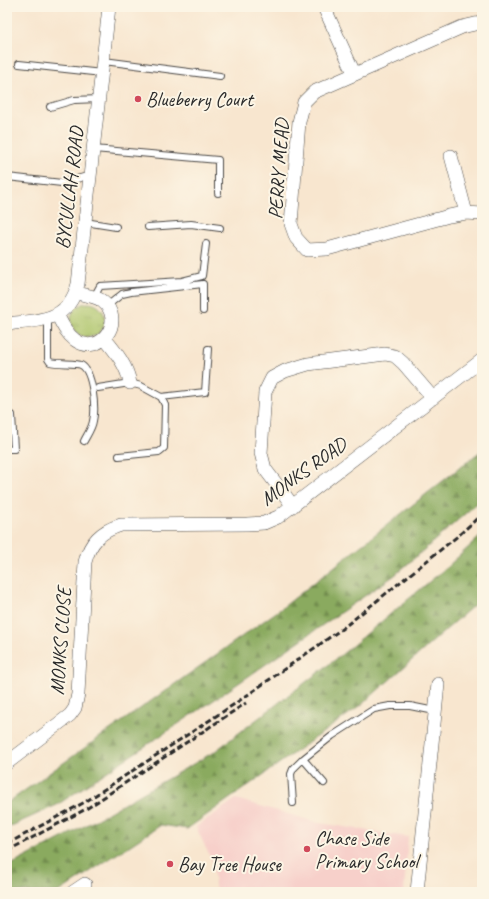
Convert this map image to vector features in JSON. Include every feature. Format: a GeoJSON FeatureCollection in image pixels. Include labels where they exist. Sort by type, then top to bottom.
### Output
{"type":"FeatureCollection","features":[{"type":"Feature","properties":{"kind":"street","name":"BYCULLAH ROAD"},"geometry":{"type":"LineString","coordinates":[[52,317],[65,309],[76,293],[78,284],[109,7]]}},
{"type":"Feature","properties":{"kind":"street"},"geometry":{"type":"LineString","coordinates":[[324,7],[354,73]]}},
{"type":"Feature","properties":{"kind":"street","name":"PERRY MEAD"},"geometry":{"type":"LineString","coordinates":[[482,23],[462,27],[354,73],[314,92],[304,102],[299,122],[291,224],[296,238],[307,250],[327,250],[449,216],[466,213],[482,214]]}},
{"type":"Feature","properties":{"kind":"street"},"geometry":{"type":"LineString","coordinates":[[451,156],[466,213]]}},
{"type":"Feature","properties":{"kind":"street"},"geometry":{"type":"LineString","coordinates":[[7,324],[52,317],[75,340],[83,343],[98,343],[105,339],[110,330],[112,321],[111,313],[102,301],[94,297],[76,293]]}},
{"type":"Feature","properties":{"kind":"street"},"geometry":{"type":"LineString","coordinates":[[105,339],[120,358],[130,383]]}},
{"type":"Feature","properties":{"kind":"street"},"geometry":{"type":"LineString","coordinates":[[293,506],[265,469],[261,453],[265,392],[272,378],[285,371],[308,364],[385,354],[395,356],[403,363],[433,398]]}},
{"type":"Feature","properties":{"kind":"street","name":"MONKS ROAD"},"geometry":{"type":"LineString","coordinates":[[96,539],[105,531],[121,526],[264,523],[278,517],[482,360]]}},
{"type":"Feature","properties":{"kind":"street","name":"MONKS CLOSE"},"geometry":{"type":"LineString","coordinates":[[7,763],[70,715],[75,708],[78,694],[85,562],[87,552],[96,539]]}},
{"type":"Feature","properties":{"kind":"street"},"geometry":{"type":"LineString","coordinates":[[417,892],[438,684]]}},
{"type":"Feature","properties":{"kind":"street"},"geometry":{"type":"LineString","coordinates":[[73,892],[85,884]]}},
{"type":"Feature","properties":{"kind":"lane"},"geometry":{"type":"LineString","coordinates":[[19,64],[103,67],[220,76]]}},
{"type":"Feature","properties":{"kind":"lane"},"geometry":{"type":"LineString","coordinates":[[50,107],[74,100],[99,100]]}},
{"type":"Feature","properties":{"kind":"lane"},"geometry":{"type":"LineString","coordinates":[[94,149],[218,160],[218,193]]}},
{"type":"Feature","properties":{"kind":"lane"},"geometry":{"type":"LineString","coordinates":[[7,177],[62,183],[91,175]]}},
{"type":"Feature","properties":{"kind":"lane"},"geometry":{"type":"LineString","coordinates":[[86,222],[116,227]]}},
{"type":"Feature","properties":{"kind":"lane"},"geometry":{"type":"LineString","coordinates":[[148,228],[191,224],[220,228]]}},
{"type":"Feature","properties":{"kind":"lane"},"geometry":{"type":"LineString","coordinates":[[94,297],[100,286],[182,280],[202,276],[206,244]]}},
{"type":"Feature","properties":{"kind":"lane"},"geometry":{"type":"LineString","coordinates":[[107,306],[116,298],[126,293],[203,284],[203,311]]}},
{"type":"Feature","properties":{"kind":"lane"},"geometry":{"type":"LineString","coordinates":[[52,317],[48,360],[59,364],[78,364],[88,372],[94,399],[93,421],[84,441]]}},
{"type":"Feature","properties":{"kind":"lane"},"geometry":{"type":"LineString","coordinates":[[161,397],[205,392],[208,349]]}},
{"type":"Feature","properties":{"kind":"lane"},"geometry":{"type":"LineString","coordinates":[[98,388],[130,383],[141,386],[161,397],[165,405],[164,448],[159,452],[119,456]]}},
{"type":"Feature","properties":{"kind":"lane"},"geometry":{"type":"LineString","coordinates":[[7,415],[12,415],[14,449],[7,449]]}},
{"type":"Feature","properties":{"kind":"lane"},"geometry":{"type":"LineString","coordinates":[[293,802],[291,774],[293,769],[332,736],[374,709],[390,706],[410,706],[435,711]]}},
{"type":"Feature","properties":{"kind":"lane"},"geometry":{"type":"LineString","coordinates":[[303,759],[324,783]]}},
{"type":"Feature","properties":{"kind":"shaded area","name":"Chase Side Primary School"},"geometry":{"type":"Polygon","coordinates":[[[236,799],[319,823],[408,837],[404,892],[216,892],[212,861],[196,827],[236,799]]]}},
{"type":"Feature","properties":{"kind":"green space"},"geometry":{"type":"Polygon","coordinates":[[[85,303],[91,303],[95,304],[102,310],[105,320],[104,327],[98,334],[91,337],[85,337],[81,336],[74,330],[71,323],[71,317],[72,313],[78,306],[85,303]]]}},
{"type":"Feature","properties":{"kind":"green space"},"geometry":{"type":"Polygon","coordinates":[[[482,450],[482,499],[395,575],[220,696],[57,805],[7,828],[7,803],[282,608],[482,450]]]}},
{"type":"Feature","properties":{"kind":"green space"},"geometry":{"type":"Polygon","coordinates":[[[482,535],[482,598],[360,706],[187,829],[161,825],[59,892],[7,892],[7,867],[92,822],[214,752],[340,656],[447,567],[482,535]]]}},
{"type":"Feature","properties":{"kind":"railway"},"geometry":{"type":"LineString","coordinates":[[7,844],[85,802],[236,703],[343,628],[459,535],[482,514]]}},
{"type":"Feature","properties":{"kind":"railway"},"geometry":{"type":"LineString","coordinates":[[7,851],[86,809],[246,703]]}},
{"type":"Feature","properties":{"kind":"place","name":"Blueberry Court"},"geometry":{"type":"Point","coordinates":[138,99]}},
{"type":"Feature","properties":{"kind":"place","name":"Chase Side Primary School"},"geometry":{"type":"Point","coordinates":[307,849]}},
{"type":"Feature","properties":{"kind":"place","name":"Bay Tree House"},"geometry":{"type":"Point","coordinates":[170,864]}}]}
